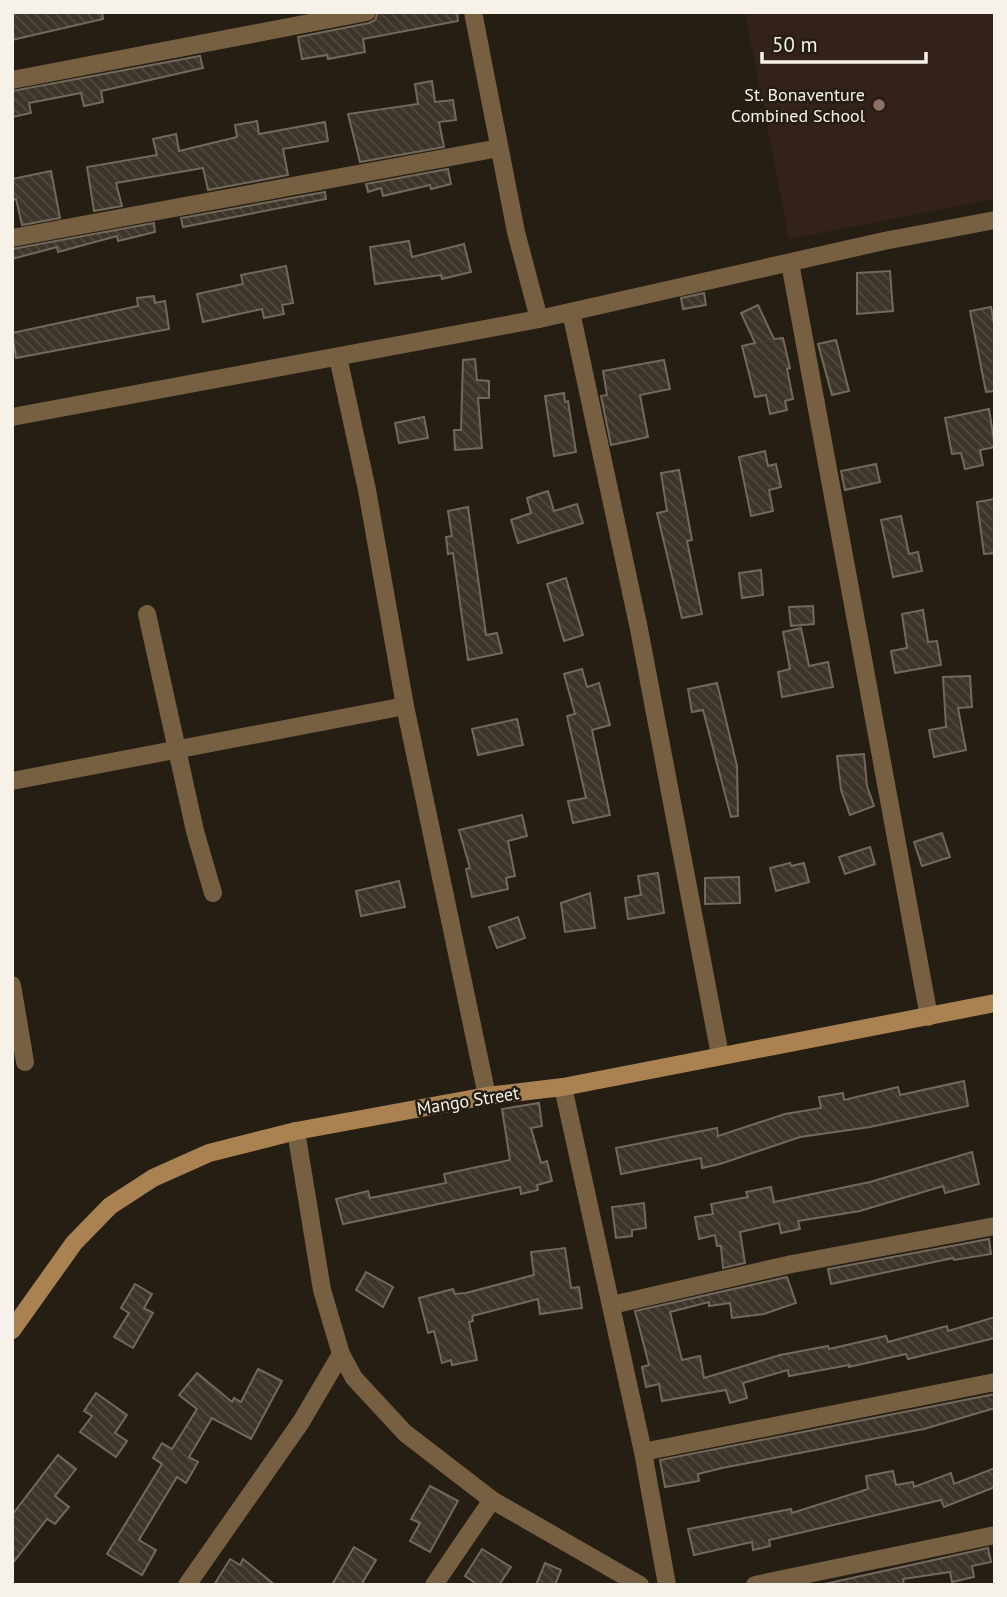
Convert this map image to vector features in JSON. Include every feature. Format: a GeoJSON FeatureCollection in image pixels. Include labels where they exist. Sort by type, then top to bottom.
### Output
{"type":"FeatureCollection","features":[{"type":"Feature","properties":{"kind":"main road","name":"Mango Street"},"geometry":{"type":"LineString","coordinates":[[12,1330],[74,1242],[110,1206],[153,1178],[209,1153],[296,1132],[487,1096],[563,1087],[995,1003]]}},
{"type":"Feature","properties":{"kind":"street"},"geometry":{"type":"LineString","coordinates":[[12,80],[367,12]]}},
{"type":"Feature","properties":{"kind":"street"},"geometry":{"type":"LineString","coordinates":[[473,12],[516,232],[539,319]]}},
{"type":"Feature","properties":{"kind":"street"},"geometry":{"type":"LineString","coordinates":[[12,238],[499,148]]}},
{"type":"Feature","properties":{"kind":"street"},"geometry":{"type":"LineString","coordinates":[[12,417],[539,319],[995,220]]}},
{"type":"Feature","properties":{"kind":"street"},"geometry":{"type":"LineString","coordinates":[[790,263],[929,1017]]}},
{"type":"Feature","properties":{"kind":"street"},"geometry":{"type":"LineString","coordinates":[[571,312],[639,629],[720,1055]]}},
{"type":"Feature","properties":{"kind":"street"},"geometry":{"type":"LineString","coordinates":[[338,357],[367,490],[405,706],[487,1096]]}},
{"type":"Feature","properties":{"kind":"street"},"geometry":{"type":"LineString","coordinates":[[148,614],[195,831],[213,892]]}},
{"type":"Feature","properties":{"kind":"street"},"geometry":{"type":"LineString","coordinates":[[12,781],[405,706]]}},
{"type":"Feature","properties":{"kind":"street"},"geometry":{"type":"LineString","coordinates":[[12,985],[25,1062]]}},
{"type":"Feature","properties":{"kind":"street"},"geometry":{"type":"LineString","coordinates":[[563,1087],[643,1452],[667,1585]]}},
{"type":"Feature","properties":{"kind":"street"},"geometry":{"type":"LineString","coordinates":[[296,1132],[322,1290],[341,1354],[354,1378],[405,1433],[492,1500],[640,1585]]}},
{"type":"Feature","properties":{"kind":"street"},"geometry":{"type":"LineString","coordinates":[[612,1305],[792,1265],[995,1226]]}},
{"type":"Feature","properties":{"kind":"street"},"geometry":{"type":"LineString","coordinates":[[187,1585],[301,1422],[341,1354]]}},
{"type":"Feature","properties":{"kind":"street"},"geometry":{"type":"LineString","coordinates":[[643,1452],[995,1382]]}},
{"type":"Feature","properties":{"kind":"street"},"geometry":{"type":"LineString","coordinates":[[434,1585],[492,1500]]}},
{"type":"Feature","properties":{"kind":"street"},"geometry":{"type":"LineString","coordinates":[[755,1585],[995,1535]]}},
{"type":"Feature","properties":{"kind":"shaded area","name":"St. Bonaventure Combined School"},"geometry":{"type":"Polygon","coordinates":[[[745,12],[995,12],[995,199],[789,239],[745,12]]]}},
{"type":"Feature","properties":{"kind":"building"},"geometry":{"type":"Polygon","coordinates":[[[12,12],[102,12],[103,19],[12,40],[12,12]]]}},
{"type":"Feature","properties":{"kind":"building"},"geometry":{"type":"Polygon","coordinates":[[[378,12],[457,12],[458,21],[363,39],[365,52],[328,59],[327,55],[302,59],[298,37],[369,23],[375,20],[378,12]]]}},
{"type":"Feature","properties":{"kind":"building"},"geometry":{"type":"Polygon","coordinates":[[[200,56],[203,68],[101,91],[103,102],[84,106],[81,93],[29,103],[31,113],[12,117],[12,91],[200,56]]]}},
{"type":"Feature","properties":{"kind":"building"},"geometry":{"type":"Polygon","coordinates":[[[432,81],[435,102],[453,100],[456,120],[439,122],[444,147],[360,162],[348,114],[418,104],[415,84],[432,81]]]}},
{"type":"Feature","properties":{"kind":"building"},"geometry":{"type":"Polygon","coordinates":[[[257,121],[259,134],[325,122],[328,141],[283,149],[288,175],[208,190],[203,168],[116,183],[122,206],[94,211],[87,167],[157,155],[153,139],[176,134],[179,151],[237,137],[235,125],[257,121]]]}},
{"type":"Feature","properties":{"kind":"building"},"geometry":{"type":"Polygon","coordinates":[[[448,169],[451,184],[431,189],[430,185],[383,196],[381,188],[368,192],[366,184],[448,169]]]}},
{"type":"Feature","properties":{"kind":"building"},"geometry":{"type":"Polygon","coordinates":[[[51,171],[60,218],[22,225],[16,199],[12,200],[12,179],[51,171]]]}},
{"type":"Feature","properties":{"kind":"building"},"geometry":{"type":"Polygon","coordinates":[[[325,192],[326,199],[183,227],[181,218],[325,192]]]}},
{"type":"Feature","properties":{"kind":"building"},"geometry":{"type":"Polygon","coordinates":[[[154,223],[155,232],[118,241],[117,236],[58,252],[57,247],[12,259],[12,249],[154,223]]]}},
{"type":"Feature","properties":{"kind":"building"},"geometry":{"type":"Polygon","coordinates":[[[409,241],[412,257],[464,244],[471,272],[442,279],[441,275],[375,284],[370,247],[409,241]]]}},
{"type":"Feature","properties":{"kind":"building"},"geometry":{"type":"Polygon","coordinates":[[[286,266],[293,303],[282,305],[284,314],[264,318],[262,309],[203,322],[197,294],[243,284],[241,275],[286,266]]]}},
{"type":"Feature","properties":{"kind":"building"},"geometry":{"type":"Polygon","coordinates":[[[890,271],[893,311],[857,314],[857,273],[890,271]]]}},
{"type":"Feature","properties":{"kind":"building"},"geometry":{"type":"Polygon","coordinates":[[[704,293],[706,305],[683,309],[681,298],[704,293]]]}},
{"type":"Feature","properties":{"kind":"building"},"geometry":{"type":"Polygon","coordinates":[[[154,296],[155,303],[165,301],[169,329],[16,358],[12,333],[138,306],[137,298],[154,296]]]}},
{"type":"Feature","properties":{"kind":"building"},"geometry":{"type":"Polygon","coordinates":[[[758,305],[774,339],[783,338],[790,368],[787,369],[793,399],[785,401],[787,410],[770,414],[766,395],[755,397],[742,346],[755,343],[741,313],[758,305]]]}},
{"type":"Feature","properties":{"kind":"building"},"geometry":{"type":"Polygon","coordinates":[[[991,307],[995,328],[995,391],[986,392],[970,311],[991,307]]]}},
{"type":"Feature","properties":{"kind":"building"},"geometry":{"type":"Polygon","coordinates":[[[836,340],[849,391],[832,395],[818,344],[836,340]]]}},
{"type":"Feature","properties":{"kind":"building"},"geometry":{"type":"Polygon","coordinates":[[[475,359],[477,380],[489,381],[489,398],[478,398],[482,448],[455,450],[454,430],[461,430],[463,360],[475,359]]]}},
{"type":"Feature","properties":{"kind":"building"},"geometry":{"type":"Polygon","coordinates":[[[664,360],[670,389],[640,395],[648,437],[611,445],[601,396],[607,395],[603,371],[664,360]]]}},
{"type":"Feature","properties":{"kind":"building"},"geometry":{"type":"Polygon","coordinates":[[[564,393],[565,402],[568,401],[576,452],[554,456],[545,396],[564,393]]]}},
{"type":"Feature","properties":{"kind":"building"},"geometry":{"type":"Polygon","coordinates":[[[989,409],[995,447],[980,450],[983,465],[965,469],[961,453],[952,454],[945,418],[989,409]]]}},
{"type":"Feature","properties":{"kind":"building"},"geometry":{"type":"Polygon","coordinates":[[[424,417],[428,438],[399,443],[395,423],[424,417]]]}},
{"type":"Feature","properties":{"kind":"building"},"geometry":{"type":"Polygon","coordinates":[[[765,451],[768,466],[776,464],[781,487],[769,490],[773,511],[751,516],[739,457],[765,451]]]}},
{"type":"Feature","properties":{"kind":"building"},"geometry":{"type":"Polygon","coordinates":[[[876,464],[880,482],[845,490],[841,471],[876,464]]]}},
{"type":"Feature","properties":{"kind":"building"},"geometry":{"type":"Polygon","coordinates":[[[679,470],[692,540],[687,541],[702,614],[682,618],[657,513],[667,511],[661,473],[679,470]]]}},
{"type":"Feature","properties":{"kind":"building"},"geometry":{"type":"Polygon","coordinates":[[[548,491],[554,511],[577,504],[583,523],[518,543],[511,520],[531,513],[527,498],[548,491]]]}},
{"type":"Feature","properties":{"kind":"building"},"geometry":{"type":"Polygon","coordinates":[[[995,499],[995,553],[984,554],[977,502],[995,499]]]}},
{"type":"Feature","properties":{"kind":"building"},"geometry":{"type":"Polygon","coordinates":[[[468,507],[486,635],[497,633],[502,653],[468,660],[453,553],[448,554],[446,537],[452,536],[448,511],[468,507]]]}},
{"type":"Feature","properties":{"kind":"building"},"geometry":{"type":"Polygon","coordinates":[[[901,516],[909,554],[918,552],[922,571],[893,577],[881,520],[901,516]]]}},
{"type":"Feature","properties":{"kind":"building"},"geometry":{"type":"Polygon","coordinates":[[[761,570],[763,595],[742,598],[739,573],[761,570]]]}},
{"type":"Feature","properties":{"kind":"building"},"geometry":{"type":"Polygon","coordinates":[[[566,578],[583,635],[564,641],[547,584],[566,578]]]}},
{"type":"Feature","properties":{"kind":"building"},"geometry":{"type":"Polygon","coordinates":[[[813,606],[814,624],[791,626],[789,607],[813,606]]]}},
{"type":"Feature","properties":{"kind":"building"},"geometry":{"type":"Polygon","coordinates":[[[923,610],[928,642],[937,641],[941,665],[895,673],[891,651],[907,648],[902,614],[923,610]]]}},
{"type":"Feature","properties":{"kind":"building"},"geometry":{"type":"Polygon","coordinates":[[[801,628],[809,666],[828,662],[833,687],[782,697],[778,672],[790,669],[783,632],[801,628]]]}},
{"type":"Feature","properties":{"kind":"building"},"geometry":{"type":"Polygon","coordinates":[[[582,669],[587,687],[599,683],[610,725],[592,730],[610,815],[573,823],[568,801],[586,798],[567,716],[575,714],[564,674],[582,669]]]}},
{"type":"Feature","properties":{"kind":"building"},"geometry":{"type":"Polygon","coordinates":[[[970,676],[972,707],[958,708],[966,750],[934,757],[929,730],[946,727],[943,677],[970,676]]]}},
{"type":"Feature","properties":{"kind":"building"},"geometry":{"type":"Polygon","coordinates":[[[717,683],[737,766],[738,816],[731,817],[703,710],[692,712],[688,689],[717,683]]]}},
{"type":"Feature","properties":{"kind":"building"},"geometry":{"type":"Polygon","coordinates":[[[517,719],[523,745],[478,755],[472,729],[517,719]]]}},
{"type":"Feature","properties":{"kind":"building"},"geometry":{"type":"Polygon","coordinates":[[[864,754],[867,786],[874,806],[850,815],[841,790],[837,756],[864,754]]]}},
{"type":"Feature","properties":{"kind":"building"},"geometry":{"type":"Polygon","coordinates":[[[522,815],[527,836],[508,841],[515,876],[506,878],[508,889],[472,897],[466,869],[470,868],[459,830],[522,815]]]}},
{"type":"Feature","properties":{"kind":"building"},"geometry":{"type":"Polygon","coordinates":[[[942,833],[950,857],[922,866],[914,842],[942,833]]]}},
{"type":"Feature","properties":{"kind":"building"},"geometry":{"type":"Polygon","coordinates":[[[870,847],[875,864],[845,874],[839,857],[870,847]]]}},
{"type":"Feature","properties":{"kind":"building"},"geometry":{"type":"Polygon","coordinates":[[[790,863],[791,866],[804,863],[809,882],[776,891],[770,868],[790,863]]]}},
{"type":"Feature","properties":{"kind":"building"},"geometry":{"type":"Polygon","coordinates":[[[658,873],[664,913],[628,919],[625,898],[641,895],[638,876],[658,873]]]}},
{"type":"Feature","properties":{"kind":"building"},"geometry":{"type":"Polygon","coordinates":[[[739,877],[740,903],[705,904],[705,878],[739,877]]]}},
{"type":"Feature","properties":{"kind":"building"},"geometry":{"type":"Polygon","coordinates":[[[399,881],[405,907],[361,916],[356,891],[399,881]]]}},
{"type":"Feature","properties":{"kind":"building"},"geometry":{"type":"Polygon","coordinates":[[[590,893],[595,928],[565,932],[561,903],[590,893]]]}},
{"type":"Feature","properties":{"kind":"building"},"geometry":{"type":"Polygon","coordinates":[[[518,917],[525,938],[497,948],[489,927],[518,917]]]}},
{"type":"Feature","properties":{"kind":"building"},"geometry":{"type":"Polygon","coordinates":[[[964,1081],[968,1106],[870,1127],[800,1137],[702,1168],[701,1158],[621,1174],[616,1148],[717,1128],[718,1136],[785,1114],[821,1108],[819,1097],[843,1093],[844,1100],[898,1087],[900,1095],[964,1081]]]}},
{"type":"Feature","properties":{"kind":"building"},"geometry":{"type":"Polygon","coordinates":[[[539,1103],[542,1126],[531,1128],[541,1163],[547,1161],[552,1181],[537,1185],[538,1190],[521,1194],[520,1187],[343,1224],[336,1199],[368,1191],[370,1198],[446,1183],[444,1174],[510,1160],[502,1109],[539,1103]]]}},
{"type":"Feature","properties":{"kind":"building"},"geometry":{"type":"Polygon","coordinates":[[[972,1152],[979,1184],[945,1193],[943,1186],[860,1211],[798,1221],[800,1229],[781,1233],[779,1223],[740,1232],[745,1263],[723,1268],[721,1246],[717,1246],[715,1235],[699,1239],[695,1217],[713,1214],[711,1204],[748,1197],[746,1192],[771,1187],[774,1202],[870,1182],[972,1152]]]}},
{"type":"Feature","properties":{"kind":"building"},"geometry":{"type":"Polygon","coordinates":[[[644,1203],[646,1228],[632,1230],[632,1236],[616,1238],[612,1207],[644,1203]]]}},
{"type":"Feature","properties":{"kind":"building"},"geometry":{"type":"Polygon","coordinates":[[[989,1239],[991,1254],[953,1258],[831,1284],[828,1269],[989,1239]]]}},
{"type":"Feature","properties":{"kind":"building"},"geometry":{"type":"Polygon","coordinates":[[[565,1248],[571,1288],[579,1287],[582,1308],[540,1314],[538,1299],[472,1316],[473,1321],[469,1322],[477,1360],[452,1365],[451,1360],[442,1363],[434,1331],[428,1333],[419,1298],[453,1289],[455,1294],[466,1293],[534,1275],[531,1252],[565,1248]]]}},
{"type":"Feature","properties":{"kind":"building"},"geometry":{"type":"Polygon","coordinates":[[[366,1272],[393,1287],[383,1307],[356,1290],[366,1272]]]}},
{"type":"Feature","properties":{"kind":"building"},"geometry":{"type":"Polygon","coordinates":[[[787,1277],[796,1303],[764,1314],[732,1318],[730,1303],[709,1306],[709,1302],[670,1312],[682,1360],[700,1356],[704,1378],[780,1355],[828,1346],[829,1349],[886,1336],[888,1342],[947,1326],[948,1331],[995,1317],[995,1338],[908,1359],[906,1354],[849,1367],[789,1376],[788,1370],[743,1383],[747,1398],[730,1403],[726,1390],[662,1401],[659,1384],[646,1387],[642,1367],[649,1365],[635,1311],[787,1277]]]}},
{"type":"Feature","properties":{"kind":"building"},"geometry":{"type":"Polygon","coordinates":[[[135,1284],[152,1294],[144,1308],[153,1313],[133,1348],[114,1337],[129,1313],[121,1308],[135,1284]]]}},
{"type":"Feature","properties":{"kind":"building"},"geometry":{"type":"Polygon","coordinates":[[[258,1369],[282,1381],[251,1439],[212,1418],[189,1457],[198,1462],[186,1483],[177,1477],[139,1540],[156,1550],[142,1575],[107,1554],[162,1464],[153,1458],[162,1443],[172,1449],[197,1409],[179,1395],[197,1373],[232,1402],[234,1398],[241,1402],[258,1369]]]}},
{"type":"Feature","properties":{"kind":"building"},"geometry":{"type":"Polygon","coordinates":[[[96,1393],[127,1415],[115,1433],[127,1441],[116,1457],[80,1432],[92,1416],[84,1411],[96,1393]]]}},
{"type":"Feature","properties":{"kind":"building"},"geometry":{"type":"Polygon","coordinates":[[[995,1394],[995,1408],[924,1429],[722,1468],[698,1474],[699,1481],[665,1487],[660,1460],[995,1394]]]}},
{"type":"Feature","properties":{"kind":"building"},"geometry":{"type":"Polygon","coordinates":[[[58,1455],[76,1469],[55,1496],[69,1507],[55,1524],[47,1519],[12,1564],[12,1515],[58,1455]]]}},
{"type":"Feature","properties":{"kind":"building"},"geometry":{"type":"Polygon","coordinates":[[[995,1468],[995,1487],[944,1507],[941,1500],[769,1540],[770,1546],[753,1550],[752,1542],[694,1555],[688,1529],[791,1509],[792,1513],[868,1489],[866,1476],[893,1471],[896,1485],[913,1482],[914,1487],[951,1473],[954,1484],[995,1468]]]}},
{"type":"Feature","properties":{"kind":"building"},"geometry":{"type":"Polygon","coordinates":[[[430,1486],[458,1501],[430,1552],[410,1541],[420,1523],[411,1519],[430,1486]]]}},
{"type":"Feature","properties":{"kind":"building"},"geometry":{"type":"Polygon","coordinates":[[[354,1547],[376,1560],[361,1585],[332,1585],[354,1547]]]}},
{"type":"Feature","properties":{"kind":"building"},"geometry":{"type":"Polygon","coordinates":[[[988,1548],[991,1562],[972,1566],[974,1577],[952,1582],[950,1572],[903,1579],[904,1585],[820,1585],[988,1548]]]}},
{"type":"Feature","properties":{"kind":"building"},"geometry":{"type":"Polygon","coordinates":[[[482,1549],[511,1567],[499,1585],[478,1585],[465,1576],[482,1549]]]}},
{"type":"Feature","properties":{"kind":"building"},"geometry":{"type":"Polygon","coordinates":[[[230,1559],[240,1565],[243,1559],[275,1585],[214,1585],[230,1559]]]}},
{"type":"Feature","properties":{"kind":"building"},"geometry":{"type":"Polygon","coordinates":[[[545,1563],[561,1570],[555,1585],[536,1585],[545,1563]]]}},
{"type":"Feature","properties":{"kind":"place","name":"St. Bonaventure Combined School"},"geometry":{"type":"Point","coordinates":[879,105]}}]}
